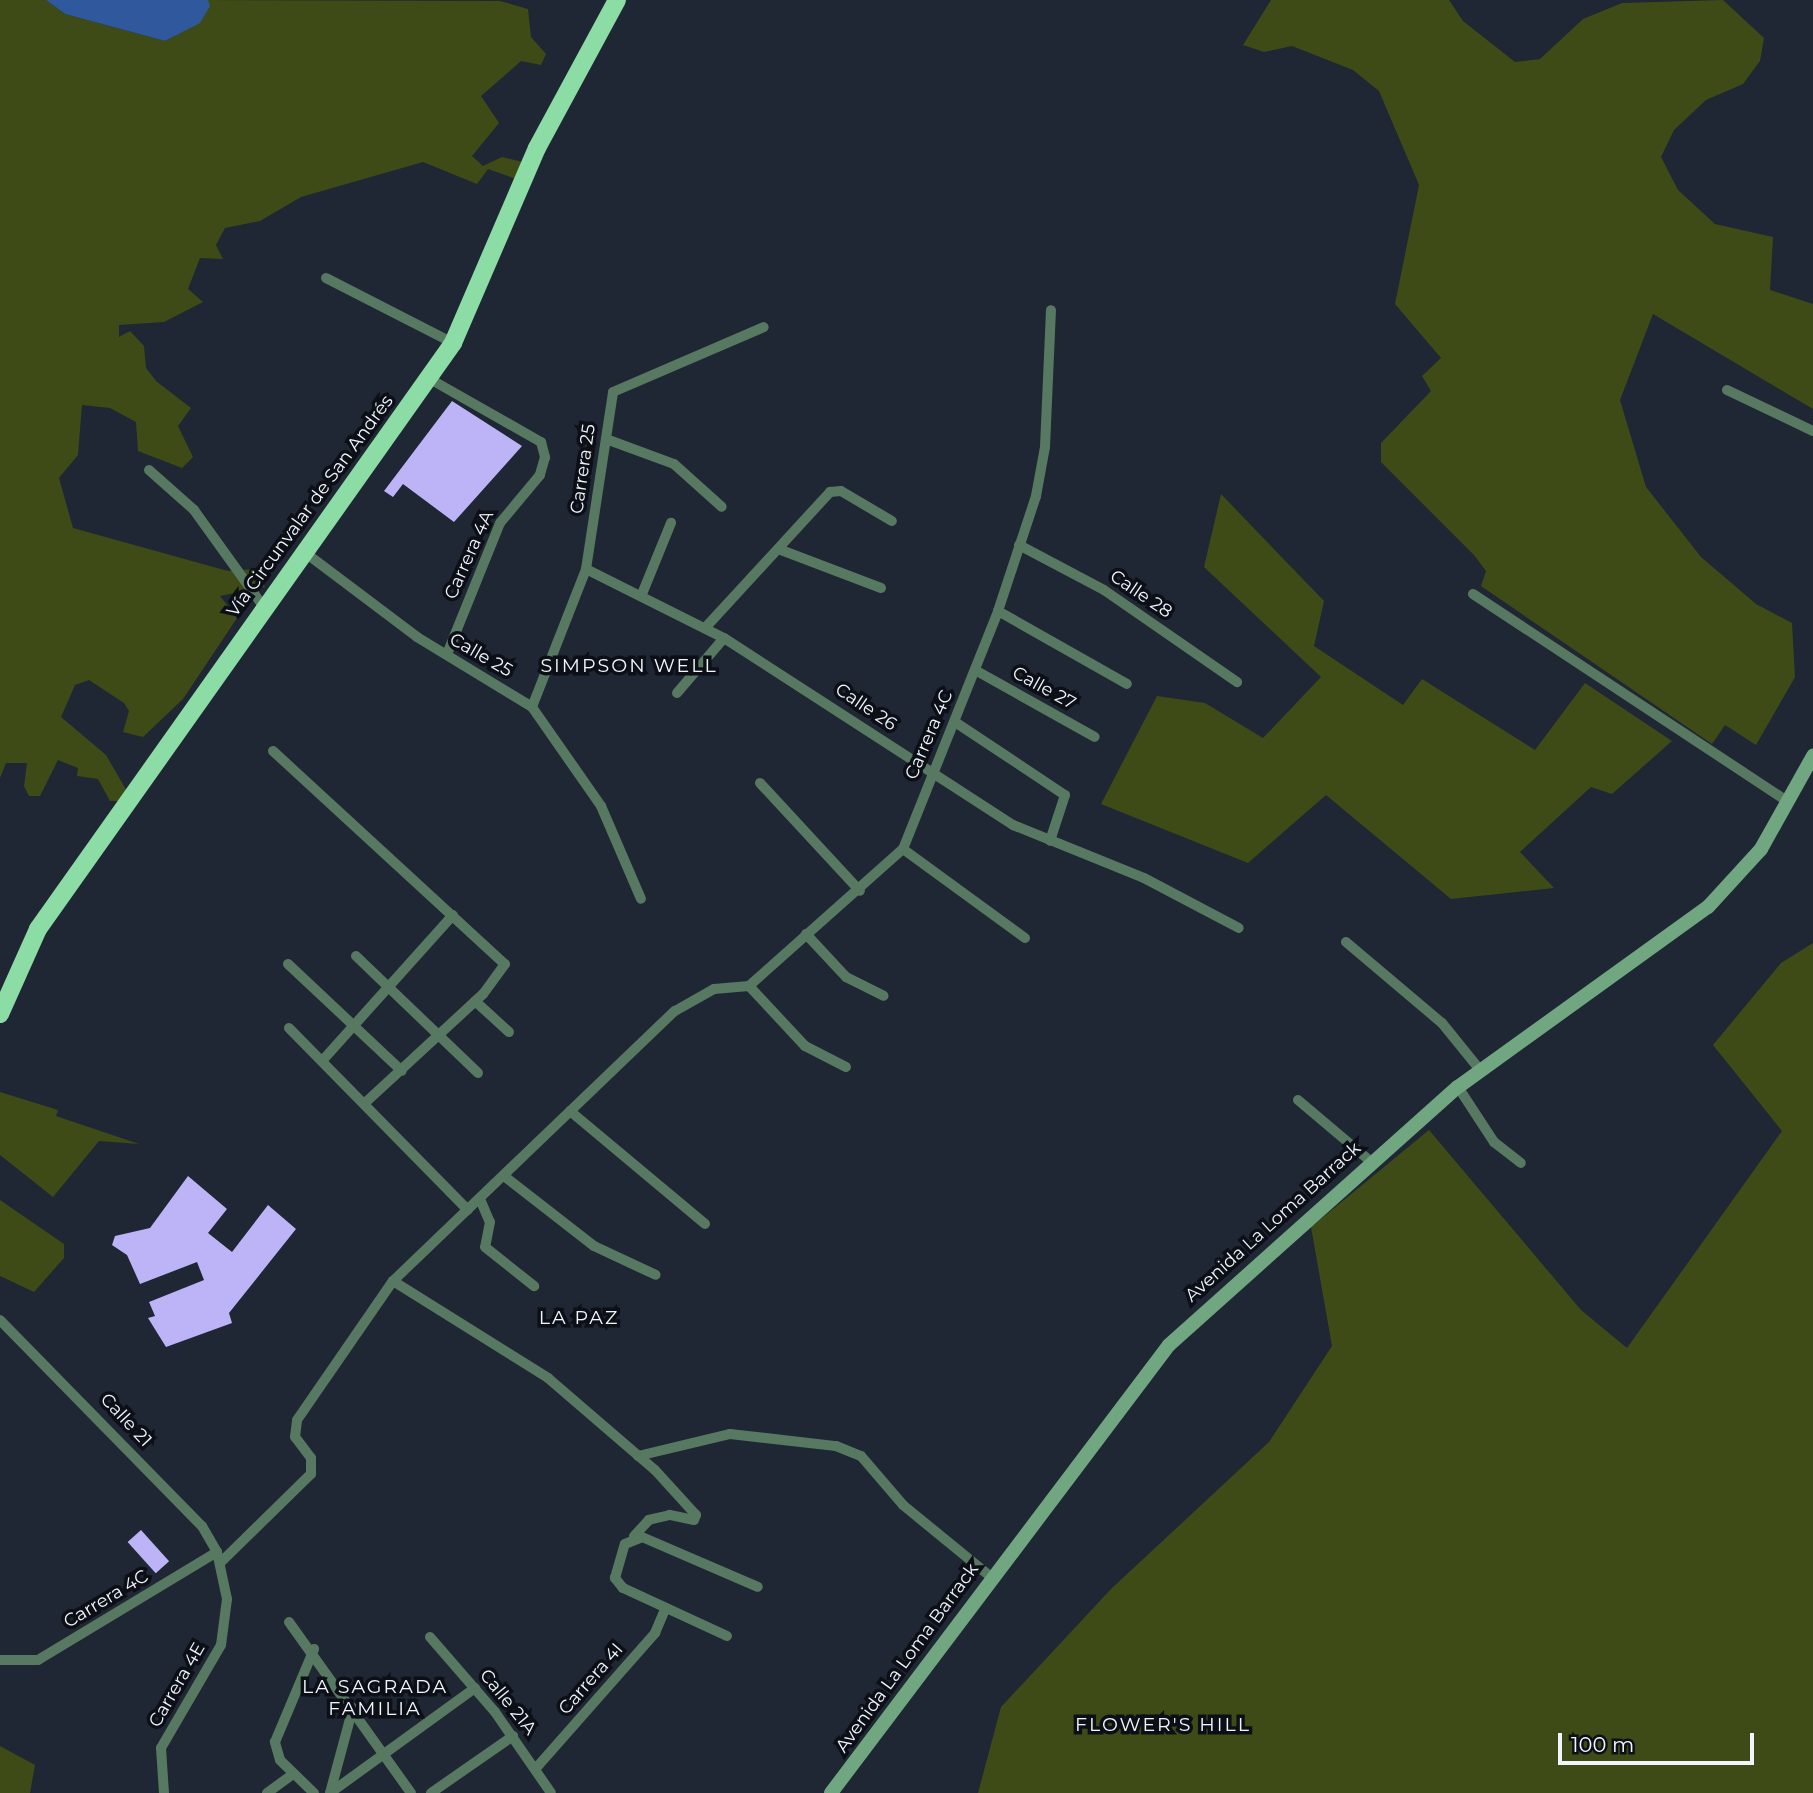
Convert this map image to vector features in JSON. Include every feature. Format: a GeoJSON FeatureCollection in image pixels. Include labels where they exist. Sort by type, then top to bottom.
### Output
{"type":"FeatureCollection","features":[{"type":"Feature","properties":{"kind":"highway","name":"Vía Circunvalar de San Andrés"},"geometry":{"type":"LineString","coordinates":[[0,1014],[38,929],[263,606],[430,379],[453,343],[537,148],[617,0]]}},
{"type":"Feature","properties":{"kind":"main road","name":"Avenida La Loma Barrack"},"geometry":{"type":"LineString","coordinates":[[831,1793],[1162,1353],[1369,1160],[1458,1087],[1708,907],[1761,849],[1813,756]]}},
{"type":"Feature","properties":{"kind":"street"},"geometry":{"type":"LineString","coordinates":[[326,278],[453,343]]}},
{"type":"Feature","properties":{"kind":"street","name":"Carrera 4C"},"geometry":{"type":"LineString","coordinates":[[5,1661],[38,1660],[218,1557],[311,1474],[311,1458],[295,1437],[297,1420],[393,1281],[675,1011],[714,989],[749,986],[806,934],[860,891],[903,849],[998,611],[1019,545],[1045,447],[1051,310]]}},
{"type":"Feature","properties":{"kind":"street","name":"Carrera 25"},"geometry":{"type":"LineString","coordinates":[[532,707],[586,569],[610,400],[619,386],[690,363],[764,327]]}},
{"type":"Feature","properties":{"kind":"street","name":"Carrera 4A"},"geometry":{"type":"LineString","coordinates":[[430,379],[541,442],[545,457],[540,475],[500,523],[447,654]]}},
{"type":"Feature","properties":{"kind":"street"},"geometry":{"type":"LineString","coordinates":[[1727,390],[1813,431]]}},
{"type":"Feature","properties":{"kind":"street"},"geometry":{"type":"LineString","coordinates":[[606,439],[674,464],[722,507]]}},
{"type":"Feature","properties":{"kind":"street"},"geometry":{"type":"LineString","coordinates":[[149,470],[194,510],[263,606]]}},
{"type":"Feature","properties":{"kind":"street"},"geometry":{"type":"LineString","coordinates":[[705,628],[781,550],[833,490],[892,521]]}},
{"type":"Feature","properties":{"kind":"street"},"geometry":{"type":"LineString","coordinates":[[642,594],[671,523]]}},
{"type":"Feature","properties":{"kind":"street","name":"Calle 28"},"geometry":{"type":"LineString","coordinates":[[1019,545],[1104,590],[1237,682]]}},
{"type":"Feature","properties":{"kind":"street"},"geometry":{"type":"LineString","coordinates":[[781,550],[881,589]]}},
{"type":"Feature","properties":{"kind":"street","name":"Calle 25"},"geometry":{"type":"LineString","coordinates":[[303,551],[447,654],[532,707],[601,806],[641,899]]}},
{"type":"Feature","properties":{"kind":"street","name":"Calle 26"},"geometry":{"type":"LineString","coordinates":[[586,569],[642,594],[724,638],[932,775],[1050,841],[1144,878],[1239,928]]}},
{"type":"Feature","properties":{"kind":"street"},"geometry":{"type":"LineString","coordinates":[[1473,594],[1789,802]]}},
{"type":"Feature","properties":{"kind":"street"},"geometry":{"type":"LineString","coordinates":[[998,611],[1127,684]]}},
{"type":"Feature","properties":{"kind":"street"},"geometry":{"type":"LineString","coordinates":[[677,693],[724,638]]}},
{"type":"Feature","properties":{"kind":"street","name":"Calle 27"},"geometry":{"type":"LineString","coordinates":[[975,670],[1095,737]]}},
{"type":"Feature","properties":{"kind":"street"},"geometry":{"type":"LineString","coordinates":[[955,722],[1065,795],[1050,841]]}},
{"type":"Feature","properties":{"kind":"street"},"geometry":{"type":"LineString","coordinates":[[273,751],[505,964],[475,1001],[366,1102]]}},
{"type":"Feature","properties":{"kind":"street"},"geometry":{"type":"LineString","coordinates":[[760,783],[860,891]]}},
{"type":"Feature","properties":{"kind":"street"},"geometry":{"type":"LineString","coordinates":[[903,849],[1025,938]]}},
{"type":"Feature","properties":{"kind":"street"},"geometry":{"type":"LineString","coordinates":[[322,1061],[453,915]]}},
{"type":"Feature","properties":{"kind":"street"},"geometry":{"type":"LineString","coordinates":[[806,934],[846,977],[884,996]]}},
{"type":"Feature","properties":{"kind":"street"},"geometry":{"type":"LineString","coordinates":[[1346,942],[1442,1023],[1480,1070]]}},
{"type":"Feature","properties":{"kind":"street"},"geometry":{"type":"LineString","coordinates":[[356,957],[478,1073]]}},
{"type":"Feature","properties":{"kind":"street"},"geometry":{"type":"LineString","coordinates":[[288,964],[402,1070]]}},
{"type":"Feature","properties":{"kind":"street"},"geometry":{"type":"LineString","coordinates":[[749,986],[806,1046],[846,1067]]}},
{"type":"Feature","properties":{"kind":"street"},"geometry":{"type":"LineString","coordinates":[[475,1001],[509,1032]]}},
{"type":"Feature","properties":{"kind":"street"},"geometry":{"type":"LineString","coordinates":[[289,1028],[366,1102],[468,1210]]}},
{"type":"Feature","properties":{"kind":"street"},"geometry":{"type":"LineString","coordinates":[[1458,1087],[1494,1142],[1521,1163]]}},
{"type":"Feature","properties":{"kind":"street"},"geometry":{"type":"LineString","coordinates":[[1298,1100],[1369,1160]]}},
{"type":"Feature","properties":{"kind":"street"},"geometry":{"type":"LineString","coordinates":[[569,1111],[705,1224]]}},
{"type":"Feature","properties":{"kind":"street"},"geometry":{"type":"LineString","coordinates":[[504,1175],[594,1246],[656,1275]]}},
{"type":"Feature","properties":{"kind":"street"},"geometry":{"type":"LineString","coordinates":[[480,1199],[490,1222],[485,1247],[534,1286]]}},
{"type":"Feature","properties":{"kind":"street"},"geometry":{"type":"LineString","coordinates":[[393,1281],[524,1360],[638,1456],[696,1514],[694,1521],[670,1515],[649,1520],[625,1544],[615,1578],[665,1610],[727,1636]]}},
{"type":"Feature","properties":{"kind":"street","name":"Calle 21"},"geometry":{"type":"LineString","coordinates":[[0,1320],[202,1526],[218,1557]]}},
{"type":"Feature","properties":{"kind":"street"},"geometry":{"type":"LineString","coordinates":[[638,1456],[730,1434],[836,1446],[861,1456],[903,1505],[991,1577]]}},
{"type":"Feature","properties":{"kind":"street"},"geometry":{"type":"LineString","coordinates":[[634,1536],[758,1587]]}},
{"type":"Feature","properties":{"kind":"street","name":"Carrera 4E"},"geometry":{"type":"LineString","coordinates":[[164,1793],[161,1748],[221,1645],[227,1599],[218,1557]]}},
{"type":"Feature","properties":{"kind":"street","name":"Carrera 4I"},"geometry":{"type":"LineString","coordinates":[[537,1767],[655,1633],[665,1610]]}},
{"type":"Feature","properties":{"kind":"street"},"geometry":{"type":"LineString","coordinates":[[289,1622],[314,1649],[411,1793]]}},
{"type":"Feature","properties":{"kind":"street","name":"Calle 21A"},"geometry":{"type":"LineString","coordinates":[[430,1637],[513,1736],[537,1767],[551,1793]]}},
{"type":"Feature","properties":{"kind":"street"},"geometry":{"type":"LineString","coordinates":[[314,1649],[275,1741],[292,1774],[314,1793]]}},
{"type":"Feature","properties":{"kind":"street"},"geometry":{"type":"LineString","coordinates":[[330,1793],[475,1688]]}},
{"type":"Feature","properties":{"kind":"street"},"geometry":{"type":"LineString","coordinates":[[330,1793],[353,1708]]}},
{"type":"Feature","properties":{"kind":"street"},"geometry":{"type":"LineString","coordinates":[[430,1793],[513,1736]]}},
{"type":"Feature","properties":{"kind":"street"},"geometry":{"type":"LineString","coordinates":[[267,1793],[292,1774]]}},
{"type":"Feature","properties":{"kind":"green space"},"geometry":{"type":"Polygon","coordinates":[[[0,0],[46,0],[65,14],[165,41],[200,22],[208,0],[500,1],[528,9],[531,37],[546,54],[541,65],[521,61],[481,96],[499,123],[472,156],[483,166],[502,157],[523,162],[516,179],[488,169],[477,184],[423,162],[301,197],[260,221],[225,228],[216,245],[223,259],[200,258],[188,289],[203,302],[164,322],[119,325],[119,337],[130,331],[144,346],[146,368],[156,381],[191,408],[178,426],[193,457],[182,468],[138,451],[136,422],[110,408],[82,405],[78,455],[59,478],[73,528],[228,571],[255,569],[265,587],[220,596],[237,618],[183,699],[143,737],[123,732],[129,711],[124,703],[89,680],[75,685],[61,717],[106,755],[128,793],[118,801],[110,801],[98,779],[77,776],[78,768],[58,760],[40,796],[29,796],[24,786],[27,763],[6,763],[0,778],[0,0]]]}},
{"type":"Feature","properties":{"kind":"green space"},"geometry":{"type":"Polygon","coordinates":[[[1271,0],[1449,0],[1463,21],[1515,62],[1540,59],[1583,19],[1622,3],[1723,0],[1764,38],[1760,61],[1743,84],[1706,100],[1674,130],[1661,157],[1678,190],[1715,224],[1773,237],[1770,290],[1813,304],[1813,409],[1653,314],[1620,400],[1646,487],[1701,557],[1756,604],[1792,623],[1795,677],[1756,745],[1725,725],[1712,744],[1481,586],[1486,571],[1474,555],[1381,462],[1381,443],[1431,391],[1422,376],[1441,358],[1395,304],[1419,185],[1379,91],[1353,70],[1292,46],[1264,52],[1243,45],[1271,0]]]}},
{"type":"Feature","properties":{"kind":"green space"},"geometry":{"type":"Polygon","coordinates":[[[1221,494],[1324,601],[1314,646],[1403,705],[1422,679],[1535,750],[1585,683],[1672,741],[1612,794],[1591,787],[1520,852],[1554,888],[1451,899],[1326,795],[1248,863],[1101,804],[1157,696],[1205,703],[1263,738],[1321,677],[1204,567],[1221,494]]]}},
{"type":"Feature","properties":{"kind":"green space"},"geometry":{"type":"Polygon","coordinates":[[[1813,943],[1813,1793],[978,1793],[1001,1707],[1111,1589],[1269,1442],[1332,1346],[1311,1227],[1429,1130],[1581,1310],[1627,1348],[1782,1131],[1713,1045],[1781,963],[1813,943]]]}},
{"type":"Feature","properties":{"kind":"green space"},"geometry":{"type":"Polygon","coordinates":[[[0,1092],[58,1110],[56,1116],[139,1144],[99,1141],[53,1197],[0,1155],[0,1092]]]}},
{"type":"Feature","properties":{"kind":"green space"},"geometry":{"type":"Polygon","coordinates":[[[0,1200],[64,1244],[64,1258],[34,1292],[0,1276],[0,1200]]]}},
{"type":"Feature","properties":{"kind":"green space"},"geometry":{"type":"Polygon","coordinates":[[[0,1746],[35,1765],[30,1793],[0,1793],[0,1746]]]}},
{"type":"Feature","properties":{"kind":"water"},"geometry":{"type":"Polygon","coordinates":[[[46,0],[208,0],[210,6],[200,23],[165,41],[65,14],[46,0]]]}},
{"type":"Feature","properties":{"kind":"building"},"geometry":{"type":"Polygon","coordinates":[[[452,401],[522,446],[454,522],[403,484],[393,497],[384,491],[452,401]]]}},
{"type":"Feature","properties":{"kind":"building"},"geometry":{"type":"Polygon","coordinates":[[[188,1176],[227,1209],[208,1233],[232,1252],[268,1205],[296,1229],[229,1313],[232,1323],[166,1347],[148,1318],[155,1316],[149,1302],[204,1280],[197,1262],[140,1284],[127,1255],[112,1245],[115,1236],[150,1228],[188,1176]]]}},
{"type":"Feature","properties":{"kind":"building"},"geometry":{"type":"Polygon","coordinates":[[[141,1530],[169,1561],[156,1573],[128,1542],[141,1530]]]}},
{"type":"Feature","properties":{"kind":"district","name":"SIMPSON WELL"},"geometry":{"type":"Point","coordinates":[629,666]}},
{"type":"Feature","properties":{"kind":"district","name":"LA PAZ"},"geometry":{"type":"Point","coordinates":[579,1318]}},
{"type":"Feature","properties":{"kind":"district","name":"LA SAGRADA FAMILIA"},"geometry":{"type":"Point","coordinates":[375,1698]}},
{"type":"Feature","properties":{"kind":"district","name":"FLOWER'S HILL"},"geometry":{"type":"Point","coordinates":[1163,1725]}}]}
